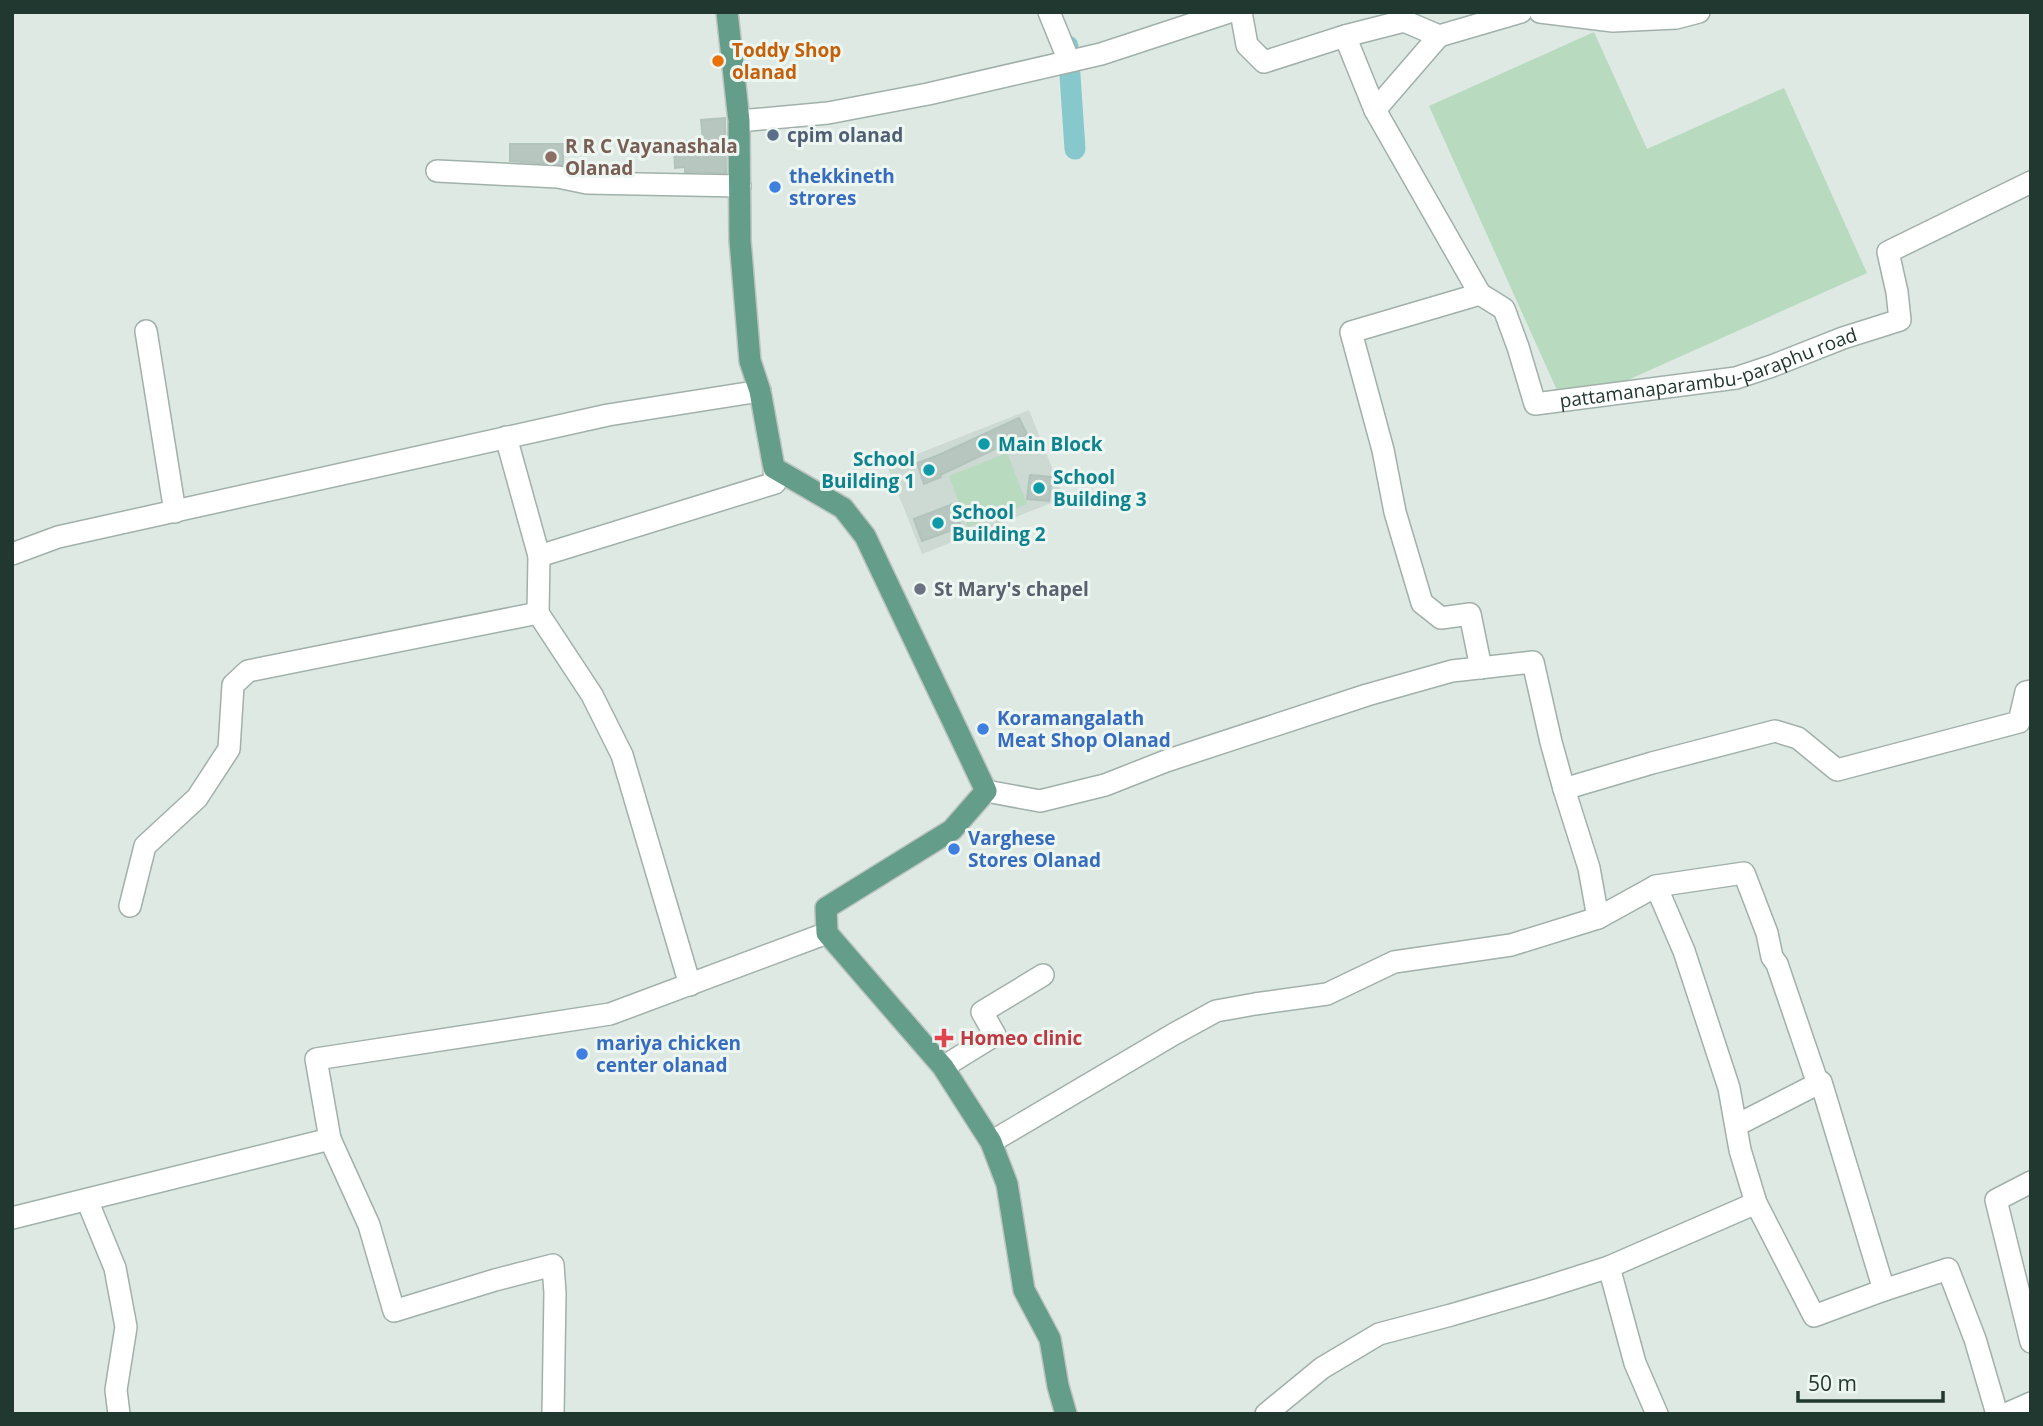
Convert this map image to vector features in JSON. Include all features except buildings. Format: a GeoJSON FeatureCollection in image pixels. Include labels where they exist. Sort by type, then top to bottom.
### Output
{"type":"FeatureCollection","features":[{"type":"Feature","properties":{"kind":"main road"},"geometry":{"type":"LineString","coordinates":[[727,12],[740,121],[740,240],[750,360],[760,391],[774,468],[844,508],[865,536],[986,792],[953,830],[826,908],[827,933],[943,1067],[991,1142],[1007,1184],[1024,1290],[1050,1339],[1066,1414]]}},
{"type":"Feature","properties":{"kind":"street"},"geometry":{"type":"LineString","coordinates":[[1049,12],[1069,61]]}},
{"type":"Feature","properties":{"kind":"street"},"geometry":{"type":"LineString","coordinates":[[1376,110],[1438,36],[1521,12]]}},
{"type":"Feature","properties":{"kind":"street"},"geometry":{"type":"LineString","coordinates":[[1540,12],[1613,22],[1642,16],[1676,18],[1699,12]]}},
{"type":"Feature","properties":{"kind":"street"},"geometry":{"type":"LineString","coordinates":[[740,121],[828,113],[928,94],[1101,54],[1230,13],[1247,45],[1264,62],[1404,20],[1438,36]]}},
{"type":"Feature","properties":{"kind":"street"},"geometry":{"type":"LineString","coordinates":[[1345,36],[1376,110],[1480,294],[1351,332],[1383,450],[1395,512],[1422,603],[1441,618],[1470,614],[1481,668]]}},
{"type":"Feature","properties":{"kind":"street"},"geometry":{"type":"LineString","coordinates":[[437,171],[558,177],[587,183],[740,186]]}},
{"type":"Feature","properties":{"kind":"street","name":"pattamanaparambu-paraphu road"},"geometry":{"type":"LineString","coordinates":[[1480,294],[1504,309],[1535,404],[1735,378],[1900,320],[1888,252],[2031,182]]}},
{"type":"Feature","properties":{"kind":"street"},"geometry":{"type":"LineString","coordinates":[[146,331],[175,512]]}},
{"type":"Feature","properties":{"kind":"street"},"geometry":{"type":"LineString","coordinates":[[12,554],[58,537],[506,437],[608,415],[760,391]]}},
{"type":"Feature","properties":{"kind":"street"},"geometry":{"type":"LineString","coordinates":[[506,437],[539,556],[538,613],[592,695],[622,755],[690,985]]}},
{"type":"Feature","properties":{"kind":"street"},"geometry":{"type":"LineString","coordinates":[[539,556],[775,483],[774,468]]}},
{"type":"Feature","properties":{"kind":"street"},"geometry":{"type":"LineString","coordinates":[[130,906],[145,846],[197,798],[229,749],[233,685],[248,671],[538,613]]}},
{"type":"Feature","properties":{"kind":"street"},"geometry":{"type":"LineString","coordinates":[[986,792],[1040,801],[1105,785],[1166,761],[1367,695],[1452,671],[1533,662],[1551,742],[1588,868],[1598,918]]}},
{"type":"Feature","properties":{"kind":"street"},"geometry":{"type":"LineString","coordinates":[[1564,789],[1774,731],[1798,738],[1837,770],[2020,722],[2026,692],[2031,691]]}},
{"type":"Feature","properties":{"kind":"street"},"geometry":{"type":"LineString","coordinates":[[991,1142],[1216,1012],[1327,994],[1394,962],[1511,945],[1598,918],[1656,886],[1744,873],[1818,1084]]}},
{"type":"Feature","properties":{"kind":"street"},"geometry":{"type":"LineString","coordinates":[[1656,886],[1684,951],[1729,1088],[1740,1150],[1756,1203],[1814,1316],[1948,1269],[1975,1339],[1997,1414]]}},
{"type":"Feature","properties":{"kind":"street"},"geometry":{"type":"LineString","coordinates":[[553,1414],[553,1265],[394,1311],[369,1225],[330,1139],[316,1059],[610,1014],[827,933]]}},
{"type":"Feature","properties":{"kind":"street"},"geometry":{"type":"LineString","coordinates":[[943,1067],[995,1035],[982,1012],[1043,975]]}},
{"type":"Feature","properties":{"kind":"street"},"geometry":{"type":"LineString","coordinates":[[1737,1125],[1821,1082],[1884,1290]]}},
{"type":"Feature","properties":{"kind":"street"},"geometry":{"type":"LineString","coordinates":[[12,1219],[330,1139]]}},
{"type":"Feature","properties":{"kind":"street"},"geometry":{"type":"LineString","coordinates":[[2031,1182],[1996,1200],[2031,1342]]}},
{"type":"Feature","properties":{"kind":"street"},"geometry":{"type":"LineString","coordinates":[[87,1200],[115,1268],[126,1327],[116,1390],[119,1414]]}},
{"type":"Feature","properties":{"kind":"street"},"geometry":{"type":"LineString","coordinates":[[1266,1414],[1322,1368],[1379,1334],[1502,1301],[1609,1266],[1756,1203]]}},
{"type":"Feature","properties":{"kind":"street"},"geometry":{"type":"LineString","coordinates":[[1609,1266],[1635,1363],[1657,1414]]}},
{"type":"Feature","properties":{"kind":"street"},"geometry":{"type":"LineString","coordinates":[[2006,1414],[2031,1403]]}},
{"type":"Feature","properties":{"kind":"shaded area"},"geometry":{"type":"Polygon","coordinates":[[[1029,410],[1064,498],[922,554],[887,466],[1029,410]]]}},
{"type":"Feature","properties":{"kind":"green space"},"geometry":{"type":"Polygon","coordinates":[[[1594,32],[1647,149],[1784,88],[1867,273],[1565,408],[1429,106],[1594,32]]]}},
{"type":"Feature","properties":{"kind":"green space"},"geometry":{"type":"Polygon","coordinates":[[[1007,453],[1027,504],[968,527],[949,476],[1007,453]]]}},
{"type":"Feature","properties":{"kind":"waterway"},"geometry":{"type":"LineString","coordinates":[[1068,46],[1075,149]]}},
{"type":"Feature","properties":{"kind":"place","name":"Toddy Shop olanad"},"geometry":{"type":"Point","coordinates":[718,61]}},
{"type":"Feature","properties":{"kind":"place","name":"cpim olanad"},"geometry":{"type":"Point","coordinates":[773,135]}},
{"type":"Feature","properties":{"kind":"place","name":"R R C Vayanashala Olanad"},"geometry":{"type":"Point","coordinates":[551,157]}},
{"type":"Feature","properties":{"kind":"place","name":"thekkineth strores"},"geometry":{"type":"Point","coordinates":[775,187]}},
{"type":"Feature","properties":{"kind":"place","name":"Main Block"},"geometry":{"type":"Point","coordinates":[984,444]}},
{"type":"Feature","properties":{"kind":"place","name":"School Building 1"},"geometry":{"type":"Point","coordinates":[929,470]}},
{"type":"Feature","properties":{"kind":"place","name":"School Building 3"},"geometry":{"type":"Point","coordinates":[1039,488]}},
{"type":"Feature","properties":{"kind":"place","name":"School Building 2"},"geometry":{"type":"Point","coordinates":[938,523]}},
{"type":"Feature","properties":{"kind":"place","name":"St Mary's chapel"},"geometry":{"type":"Point","coordinates":[920,589]}},
{"type":"Feature","properties":{"kind":"place","name":"Koramangalath Meat Shop Olanad"},"geometry":{"type":"Point","coordinates":[983,729]}},
{"type":"Feature","properties":{"kind":"place","name":"Varghese Stores Olanad"},"geometry":{"type":"Point","coordinates":[954,849]}},
{"type":"Feature","properties":{"kind":"place","name":"Homeo clinic"},"geometry":{"type":"Point","coordinates":[944,1038]}},
{"type":"Feature","properties":{"kind":"place","name":"mariya chicken center olanad"},"geometry":{"type":"Point","coordinates":[582,1054]}}]}
